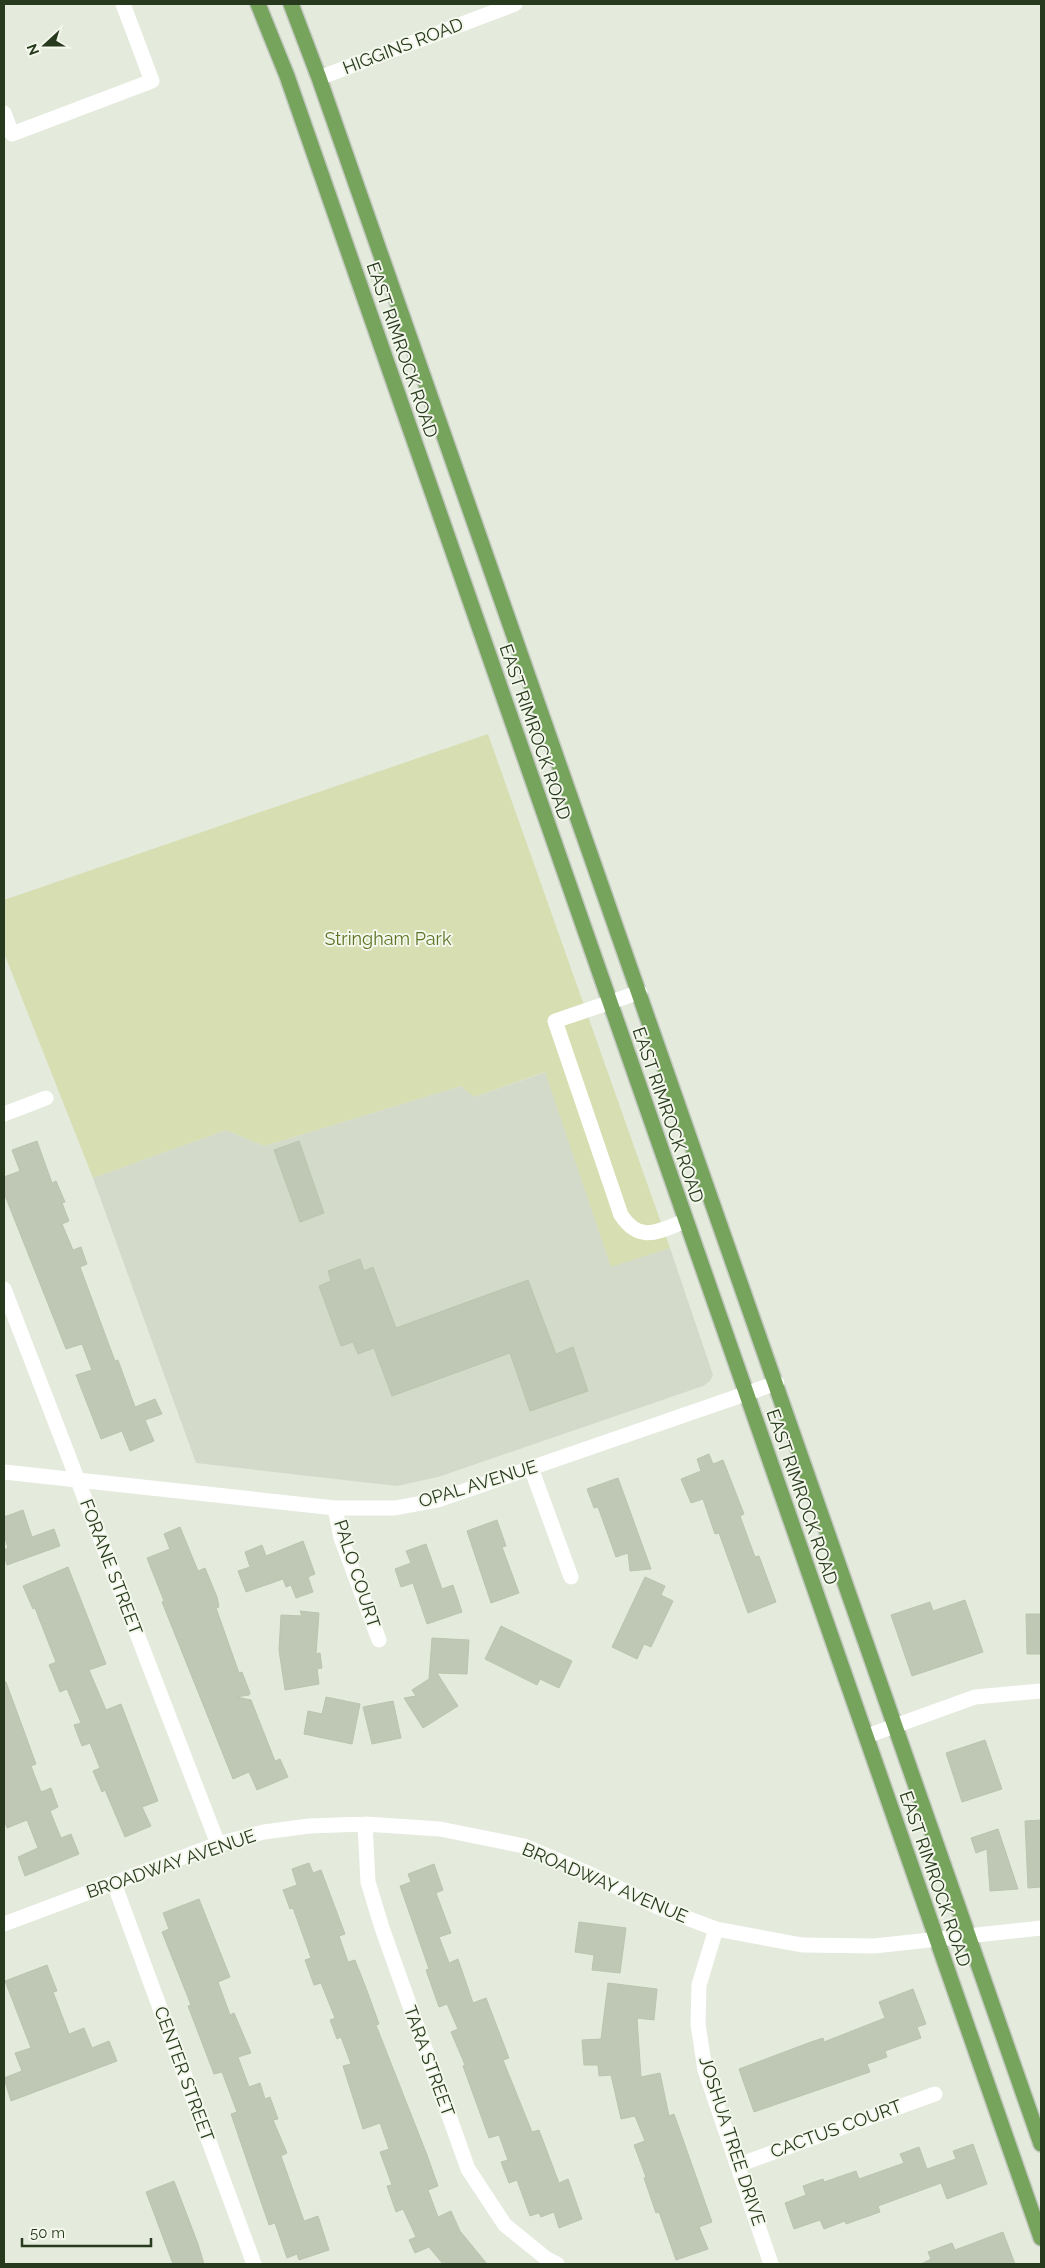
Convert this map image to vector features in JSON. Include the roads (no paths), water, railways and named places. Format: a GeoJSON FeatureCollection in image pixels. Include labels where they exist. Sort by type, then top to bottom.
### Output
{"type":"FeatureCollection","features":[{"type":"Feature","properties":{"kind":"main road","name":"EAST RIMROCK ROAD"},"geometry":{"type":"LineString","coordinates":[[258,4],[287,76],[1041,2238]]}},
{"type":"Feature","properties":{"kind":"main road","name":"EAST RIMROCK ROAD"},"geometry":{"type":"LineString","coordinates":[[291,4],[319,78],[640,992],[1041,2144]]}},
{"type":"Feature","properties":{"kind":"street"},"geometry":{"type":"LineString","coordinates":[[4,113],[12,134],[152,81],[123,4]]}},
{"type":"Feature","properties":{"kind":"street","name":"HIGGINS ROAD"},"geometry":{"type":"LineString","coordinates":[[319,78],[515,4]]}},
{"type":"Feature","properties":{"kind":"street"},"geometry":{"type":"LineString","coordinates":[[640,992],[556,1022],[621,1215],[627,1224],[637,1232],[648,1234],[685,1221]]}},
{"type":"Feature","properties":{"kind":"street"},"geometry":{"type":"LineString","coordinates":[[4,1114],[46,1098]]}},
{"type":"Feature","properties":{"kind":"street","name":"FORANE STREET"},"geometry":{"type":"LineString","coordinates":[[4,1289],[218,1844]]}},
{"type":"Feature","properties":{"kind":"street","name":"OPAL AVENUE"},"geometry":{"type":"LineString","coordinates":[[4,1472],[335,1508],[395,1508],[438,1500],[777,1383]]}},
{"type":"Feature","properties":{"kind":"street"},"geometry":{"type":"LineString","coordinates":[[531,1468],[571,1578]]}},
{"type":"Feature","properties":{"kind":"street","name":"PALO COURT"},"geometry":{"type":"LineString","coordinates":[[335,1508],[341,1538],[379,1640]]}},
{"type":"Feature","properties":{"kind":"street"},"geometry":{"type":"LineString","coordinates":[[866,1736],[975,1697],[1041,1691]]}},
{"type":"Feature","properties":{"kind":"street","name":"BROADWAY AVENUE"},"geometry":{"type":"LineString","coordinates":[[4,1921],[218,1844],[282,1829],[364,1824],[440,1829],[524,1846],[592,1875],[658,1907],[716,1929],[802,1945],[874,1946],[1041,1928]]}},
{"type":"Feature","properties":{"kind":"street","name":"TARA STREET"},"geometry":{"type":"LineString","coordinates":[[364,1824],[368,1882],[382,1928],[468,2169],[504,2224],[547,2259],[556,2264]]}},
{"type":"Feature","properties":{"kind":"street","name":"CENTER STREET"},"geometry":{"type":"LineString","coordinates":[[114,1883],[254,2264]]}},
{"type":"Feature","properties":{"kind":"street","name":"JOSHUA TREE DRIVE"},"geometry":{"type":"LineString","coordinates":[[716,1929],[699,1984],[698,2024],[705,2070],[738,2164],[767,2263]]}},
{"type":"Feature","properties":{"kind":"street","name":"CACTUS COURT"},"geometry":{"type":"LineString","coordinates":[[738,2164],[935,2094]]}},
{"type":"Feature","properties":{"kind":"park label","name":"Stringham Park"},"geometry":{"type":"Point","coordinates":[388,939]}}]}
